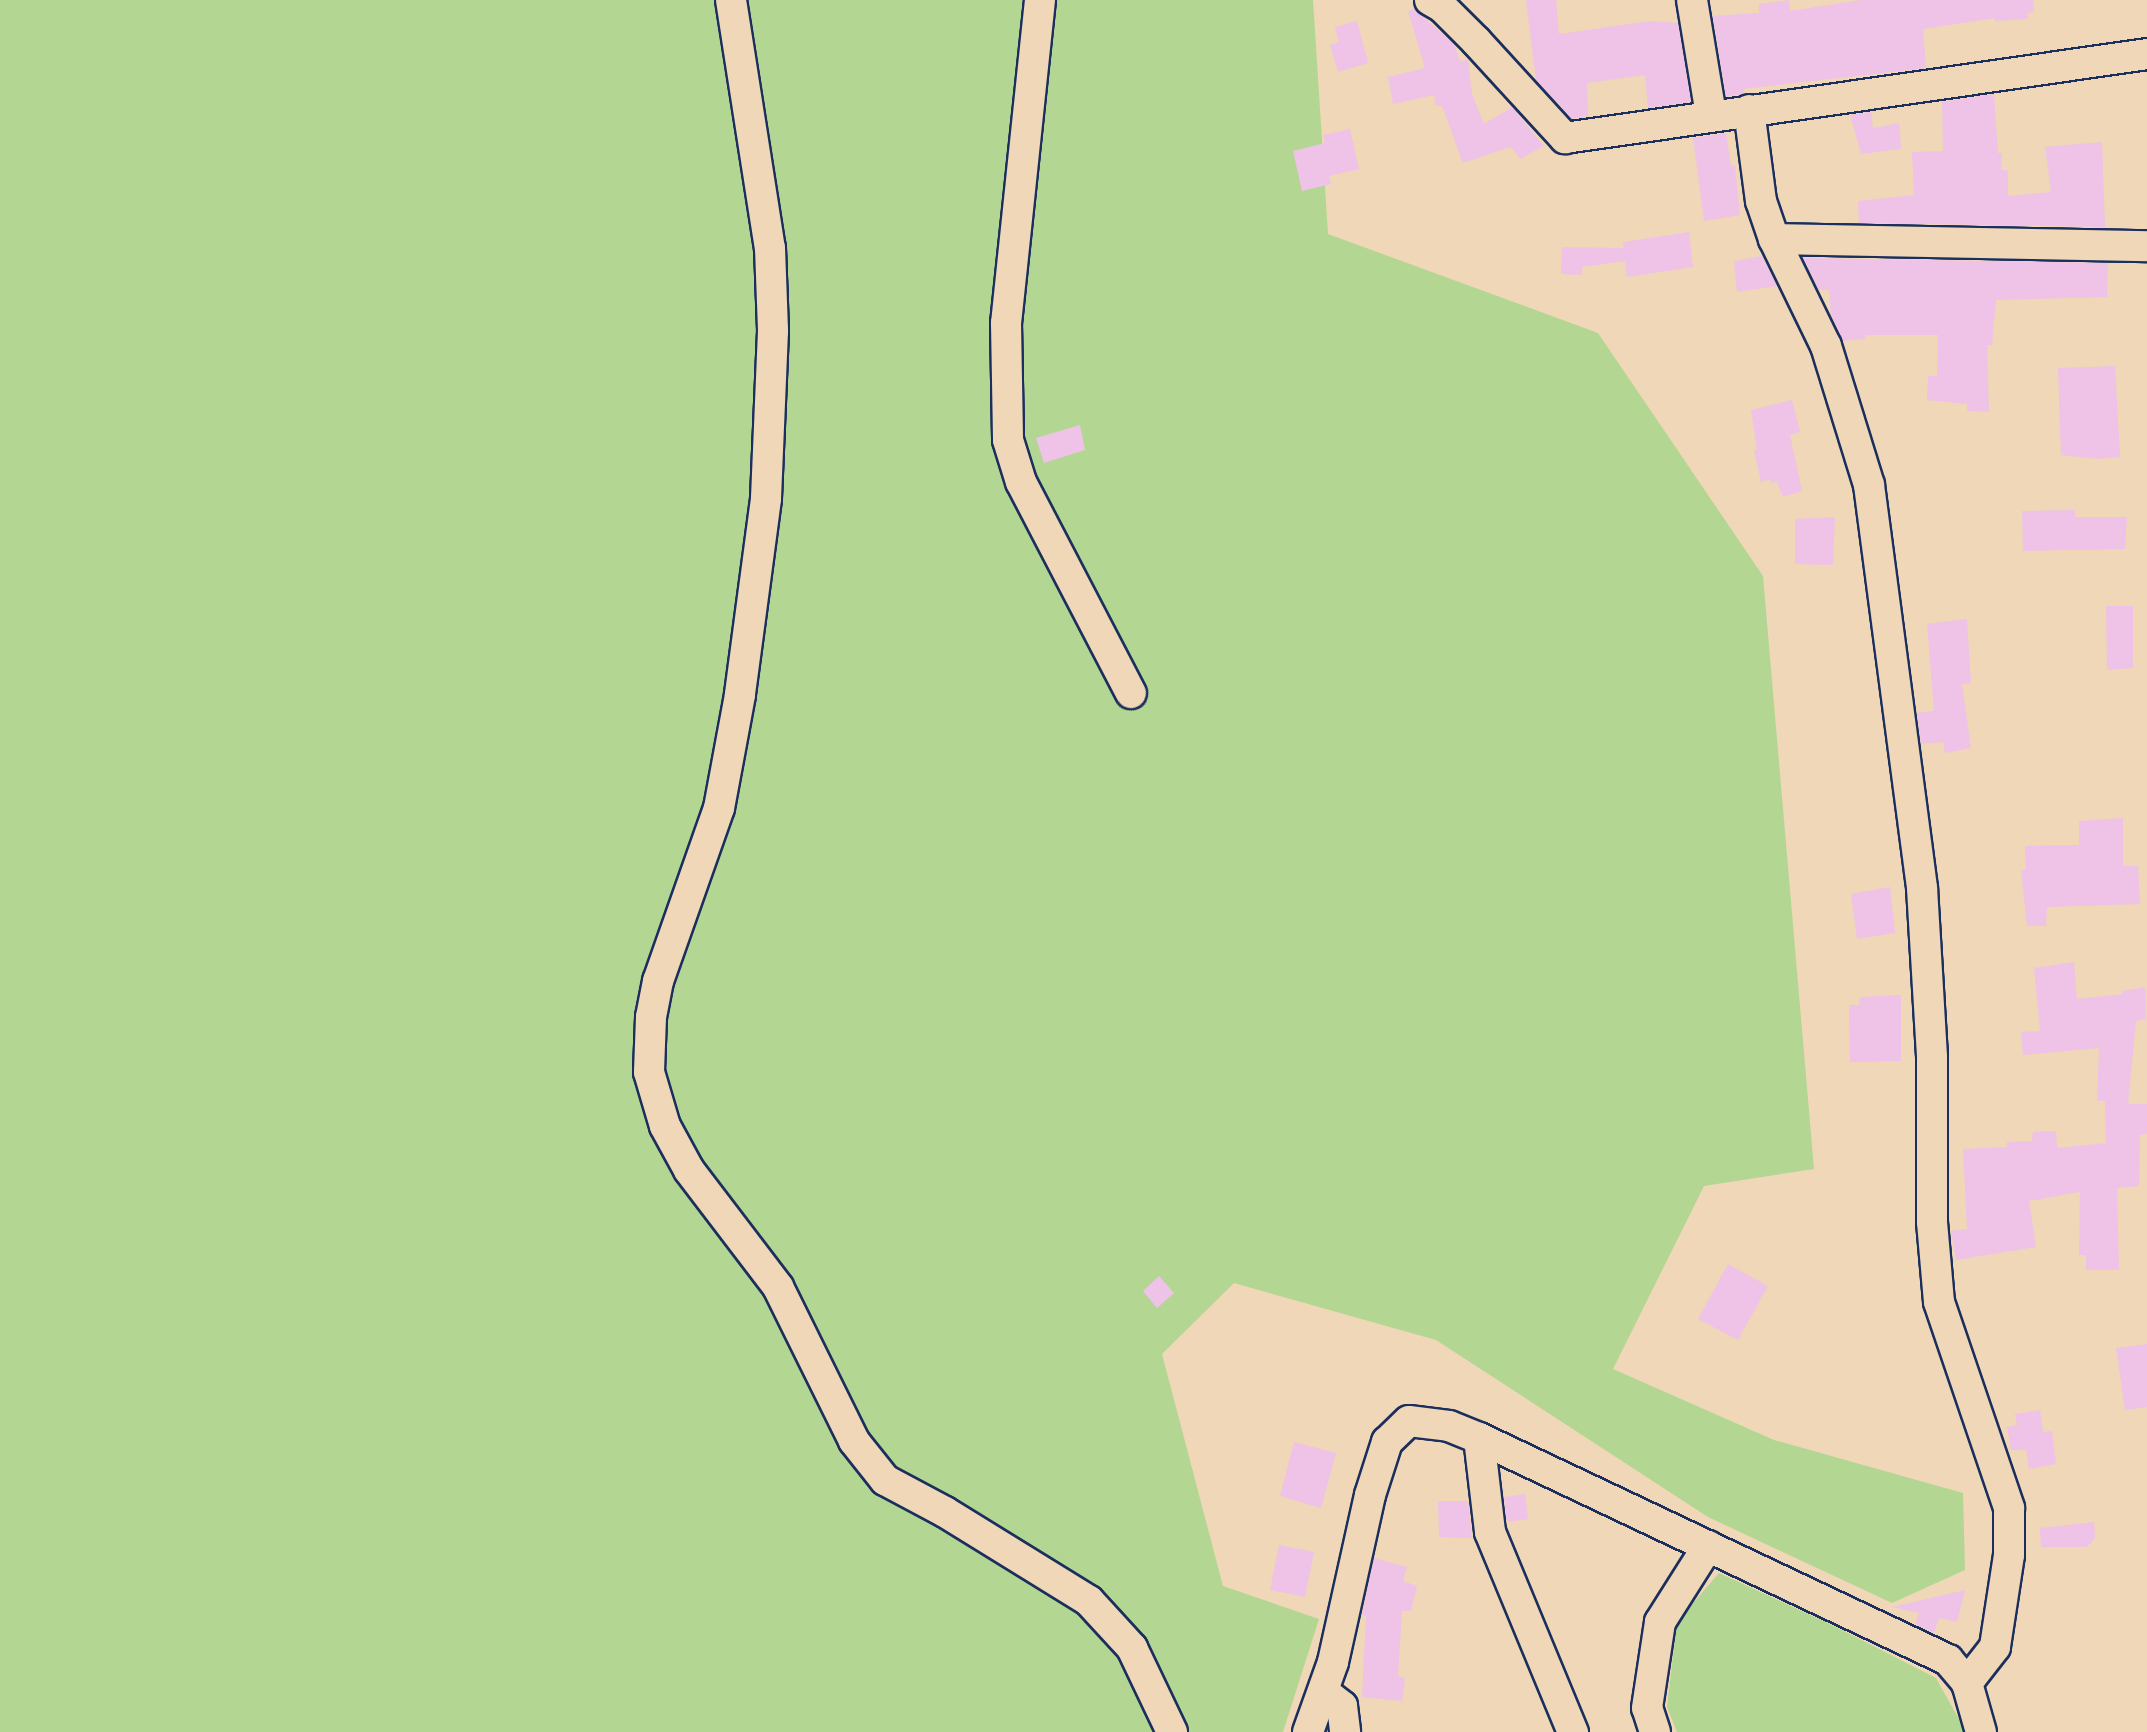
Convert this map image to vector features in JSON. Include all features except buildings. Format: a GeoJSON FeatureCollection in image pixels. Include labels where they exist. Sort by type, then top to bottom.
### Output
{"type":"FeatureCollection","features":[{"type":"Feature","properties":{"kind":"street"},"geometry":{"type":"LineString","coordinates":[[731,0],[770,248],[773,331],[766,499],[745,667],[719,808],[658,981],[651,1017],[649,1072],[665,1126],[689,1170],[778,1287],[854,1441],[885,1480],[945,1512],[1089,1601],[1132,1648],[1172,1732]]}},
{"type":"Feature","properties":{"kind":"street"},"geometry":{"type":"LineString","coordinates":[[1040,0],[1006,323],[1008,440],[1021,482],[1131,693]]}},
{"type":"Feature","properties":{"kind":"street"},"geometry":{"type":"LineString","coordinates":[[1430,0],[1467,32],[1565,138],[2147,54]]}},
{"type":"Feature","properties":{"kind":"street"},"geometry":{"type":"LineString","coordinates":[[1692,0],[1711,115]]}},
{"type":"Feature","properties":{"kind":"street"},"geometry":{"type":"LineString","coordinates":[[1749,110],[1761,201],[1774,239],[1826,346],[1869,485],[1922,888],[1932,1057],[1932,1222],[1939,1302],[2009,1508],[2009,1555],[1995,1647],[1967,1683]]}},
{"type":"Feature","properties":{"kind":"street"},"geometry":{"type":"LineString","coordinates":[[1774,239],[2147,246]]}},
{"type":"Feature","properties":{"kind":"street"},"geometry":{"type":"LineString","coordinates":[[1308,1732],[1324,1692],[1370,1495],[1387,1442],[1409,1421],[1449,1426],[1479,1438],[1948,1660],[1967,1683],[1981,1732]]}},
{"type":"Feature","properties":{"kind":"street"},"geometry":{"type":"LineString","coordinates":[[1479,1438],[1490,1532],[1573,1732]]}},
{"type":"Feature","properties":{"kind":"street"},"geometry":{"type":"LineString","coordinates":[[1655,1732],[1647,1708],[1660,1622],[1708,1546]]}},
{"type":"Feature","properties":{"kind":"street"},"geometry":{"type":"LineString","coordinates":[[1324,1692],[1342,1706],[1345,1732]]}},
{"type":"Feature","properties":{"kind":"green space"},"geometry":{"type":"Polygon","coordinates":[[[0,0],[1313,0],[1328,234],[1598,333],[1763,576],[1814,1169],[1704,1186],[1613,1369],[1774,1440],[1963,1493],[1965,1570],[1892,1603],[1708,1517],[1436,1340],[1234,1283],[1162,1354],[1223,1586],[1319,1619],[1283,1732],[0,1732],[0,0]]]}},
{"type":"Feature","properties":{"kind":"green space"},"geometry":{"type":"Polygon","coordinates":[[[1719,1573],[1830,1624],[1936,1678],[1966,1732],[1677,1732],[1667,1707],[1677,1622],[1719,1573]]]}}]}
